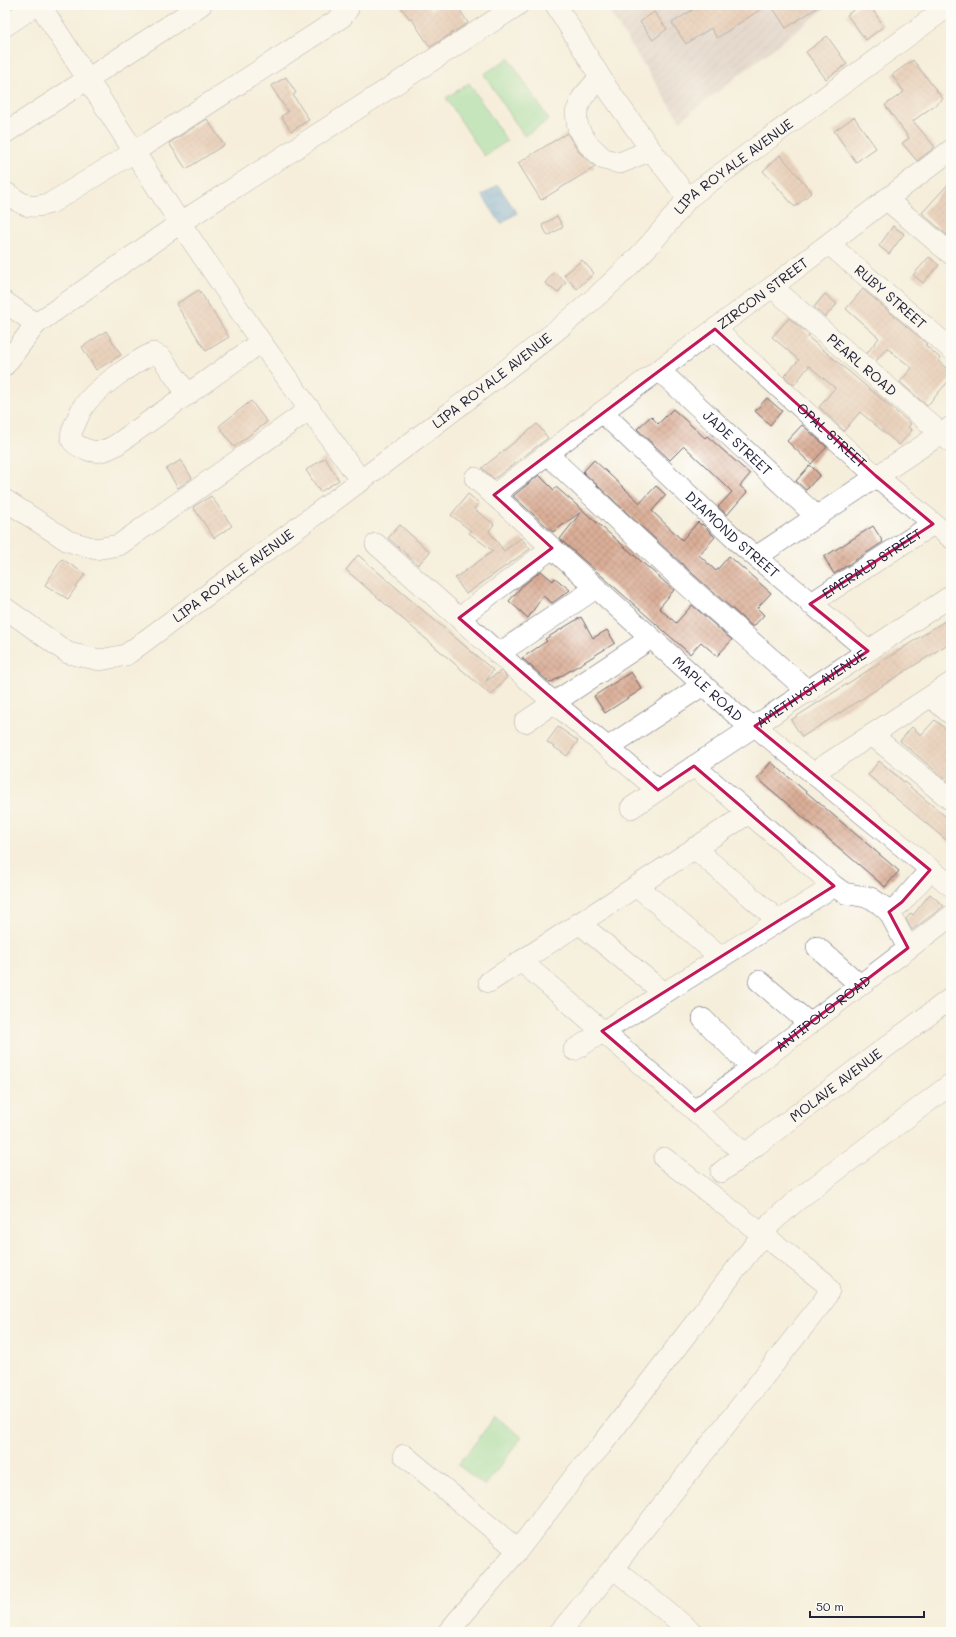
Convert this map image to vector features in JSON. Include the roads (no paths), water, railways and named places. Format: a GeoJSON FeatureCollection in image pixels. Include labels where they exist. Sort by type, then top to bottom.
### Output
{"type":"FeatureCollection","features":[{"type":"Feature","properties":{"kind":"street"},"geometry":{"type":"LineString","coordinates":[[5,26],[36,5]]}},
{"type":"Feature","properties":{"kind":"street"},"geometry":{"type":"LineString","coordinates":[[40,5],[180,223],[261,342],[361,481]]}},
{"type":"Feature","properties":{"kind":"street"},"geometry":{"type":"LineString","coordinates":[[5,133],[201,5]]}},
{"type":"Feature","properties":{"kind":"street"},"geometry":{"type":"LineString","coordinates":[[5,192],[26,206],[38,207],[51,203],[134,152],[342,17],[348,9],[347,5]]}},
{"type":"Feature","properties":{"kind":"street"},"geometry":{"type":"LineString","coordinates":[[5,365],[36,324],[180,223],[518,5]]}},
{"type":"Feature","properties":{"kind":"street"},"geometry":{"type":"LineString","coordinates":[[556,5],[600,77],[650,150],[688,198]]}},
{"type":"Feature","properties":{"kind":"street","name":"LIPA ROYALE AVENUE"},"geometry":{"type":"LineString","coordinates":[[5,608],[68,653],[100,660],[126,655],[361,481],[533,349],[591,302],[630,265],[658,236],[688,198],[950,5]]}},
{"type":"Feature","properties":{"kind":"street"},"geometry":{"type":"LineString","coordinates":[[600,77],[582,98],[576,113],[578,128],[588,144],[604,159],[620,163],[650,150]]}},
{"type":"Feature","properties":{"kind":"street","name":"ZIRCON STREET"},"geometry":{"type":"LineString","coordinates":[[494,495],[572,434],[716,329],[886,199],[948,157]]}},
{"type":"Feature","properties":{"kind":"street"},"geometry":{"type":"LineString","coordinates":[[886,199],[951,254]]}},
{"type":"Feature","properties":{"kind":"street","name":"RUBY STREET"},"geometry":{"type":"LineString","coordinates":[[829,244],[951,349]]}},
{"type":"Feature","properties":{"kind":"street","name":"PEARL ROAD"},"geometry":{"type":"LineString","coordinates":[[772,287],[948,434]]}},
{"type":"Feature","properties":{"kind":"street"},"geometry":{"type":"LineString","coordinates":[[5,302],[36,324]]}},
{"type":"Feature","properties":{"kind":"street","name":"OPAL STREET"},"geometry":{"type":"LineString","coordinates":[[716,329],[876,476],[951,538]]}},
{"type":"Feature","properties":{"kind":"street"},"geometry":{"type":"LineString","coordinates":[[188,395],[162,358],[153,353],[141,359],[94,394],[83,407],[71,433],[72,439],[75,445],[93,452],[105,451],[188,395],[261,342]]}},
{"type":"Feature","properties":{"kind":"street","name":"JADE STREET"},"geometry":{"type":"LineString","coordinates":[[659,370],[816,516]]}},
{"type":"Feature","properties":{"kind":"street"},"geometry":{"type":"LineString","coordinates":[[5,500],[68,541],[96,549],[119,545],[310,409]]}},
{"type":"Feature","properties":{"kind":"street","name":"DIAMOND STREET"},"geometry":{"type":"LineString","coordinates":[[602,412],[737,541],[810,604],[868,651]]}},
{"type":"Feature","properties":{"kind":"street"},"geometry":{"type":"LineString","coordinates":[[756,557],[876,476],[948,434]]}},
{"type":"Feature","properties":{"kind":"street"},"geometry":{"type":"LineString","coordinates":[[547,454],[693,590],[809,692]]}},
{"type":"Feature","properties":{"kind":"street","name":"MAPLE ROAD"},"geometry":{"type":"LineString","coordinates":[[475,478],[743,721],[755,726],[951,886]]}},
{"type":"Feature","properties":{"kind":"street","name":"EMERALD STREET"},"geometry":{"type":"LineString","coordinates":[[810,604],[933,524]]}},
{"type":"Feature","properties":{"kind":"street"},"geometry":{"type":"LineString","coordinates":[[376,544],[553,702],[658,790]]}},
{"type":"Feature","properties":{"kind":"street"},"geometry":{"type":"LineString","coordinates":[[459,618],[552,548]]}},
{"type":"Feature","properties":{"kind":"street"},"geometry":{"type":"LineString","coordinates":[[498,654],[596,588]]}},
{"type":"Feature","properties":{"kind":"street","name":"AMETHYST AVENUE"},"geometry":{"type":"LineString","coordinates":[[631,808],[809,692],[951,596]]}},
{"type":"Feature","properties":{"kind":"street"},"geometry":{"type":"LineString","coordinates":[[525,722],[651,638]]}},
{"type":"Feature","properties":{"kind":"street"},"geometry":{"type":"LineString","coordinates":[[813,773],[951,683]]}},
{"type":"Feature","properties":{"kind":"street"},"geometry":{"type":"LineString","coordinates":[[607,748],[703,685]]}},
{"type":"Feature","properties":{"kind":"street"},"geometry":{"type":"LineString","coordinates":[[931,697],[951,714]]}},
{"type":"Feature","properties":{"kind":"street"},"geometry":{"type":"LineString","coordinates":[[872,735],[951,800]]}},
{"type":"Feature","properties":{"kind":"street"},"geometry":{"type":"LineString","coordinates":[[694,766],[844,894],[871,898],[889,912],[908,948]]}},
{"type":"Feature","properties":{"kind":"street"},"geometry":{"type":"LineString","coordinates":[[489,982],[749,813]]}},
{"type":"Feature","properties":{"kind":"street"},"geometry":{"type":"LineString","coordinates":[[694,848],[778,921]]}},
{"type":"Feature","properties":{"kind":"street"},"geometry":{"type":"LineString","coordinates":[[889,912],[902,902],[930,870]]}},
{"type":"Feature","properties":{"kind":"street"},"geometry":{"type":"LineString","coordinates":[[637,886],[720,958]]}},
{"type":"Feature","properties":{"kind":"street"},"geometry":{"type":"LineString","coordinates":[[574,1050],[834,886]]}},
{"type":"Feature","properties":{"kind":"street","name":"ANTIPOLO ROAD"},"geometry":{"type":"LineString","coordinates":[[695,1111],[951,916]]}},
{"type":"Feature","properties":{"kind":"street"},"geometry":{"type":"LineString","coordinates":[[579,923],[664,993]]}},
{"type":"Feature","properties":{"kind":"street"},"geometry":{"type":"LineString","coordinates":[[817,947],[860,985]]}},
{"type":"Feature","properties":{"kind":"street"},"geometry":{"type":"LineString","coordinates":[[521,961],[745,1154]]}},
{"type":"Feature","properties":{"kind":"street"},"geometry":{"type":"LineString","coordinates":[[759,981],[810,1024]]}},
{"type":"Feature","properties":{"kind":"street","name":"MOLAVE AVENUE"},"geometry":{"type":"LineString","coordinates":[[721,1172],[951,998]]}},
{"type":"Feature","properties":{"kind":"street"},"geometry":{"type":"LineString","coordinates":[[703,1019],[752,1068]]}},
{"type":"Feature","properties":{"kind":"street"},"geometry":{"type":"LineString","coordinates":[[448,1632],[518,1550],[578,1472],[601,1446],[762,1233],[772,1222],[796,1201],[951,1084]]}},
{"type":"Feature","properties":{"kind":"street"},"geometry":{"type":"LineString","coordinates":[[568,1629],[613,1568],[820,1306],[829,1290],[824,1282],[664,1158]]}},
{"type":"Feature","properties":{"kind":"street"},"geometry":{"type":"LineString","coordinates":[[404,1455],[518,1550]]}},
{"type":"Feature","properties":{"kind":"street"},"geometry":{"type":"LineString","coordinates":[[613,1568],[692,1632]]}},
{"type":"Feature","properties":{"kind":"water"},"geometry":{"type":"Polygon","coordinates":[[[498,185],[517,213],[501,224],[482,195],[498,185]]]}}]}
